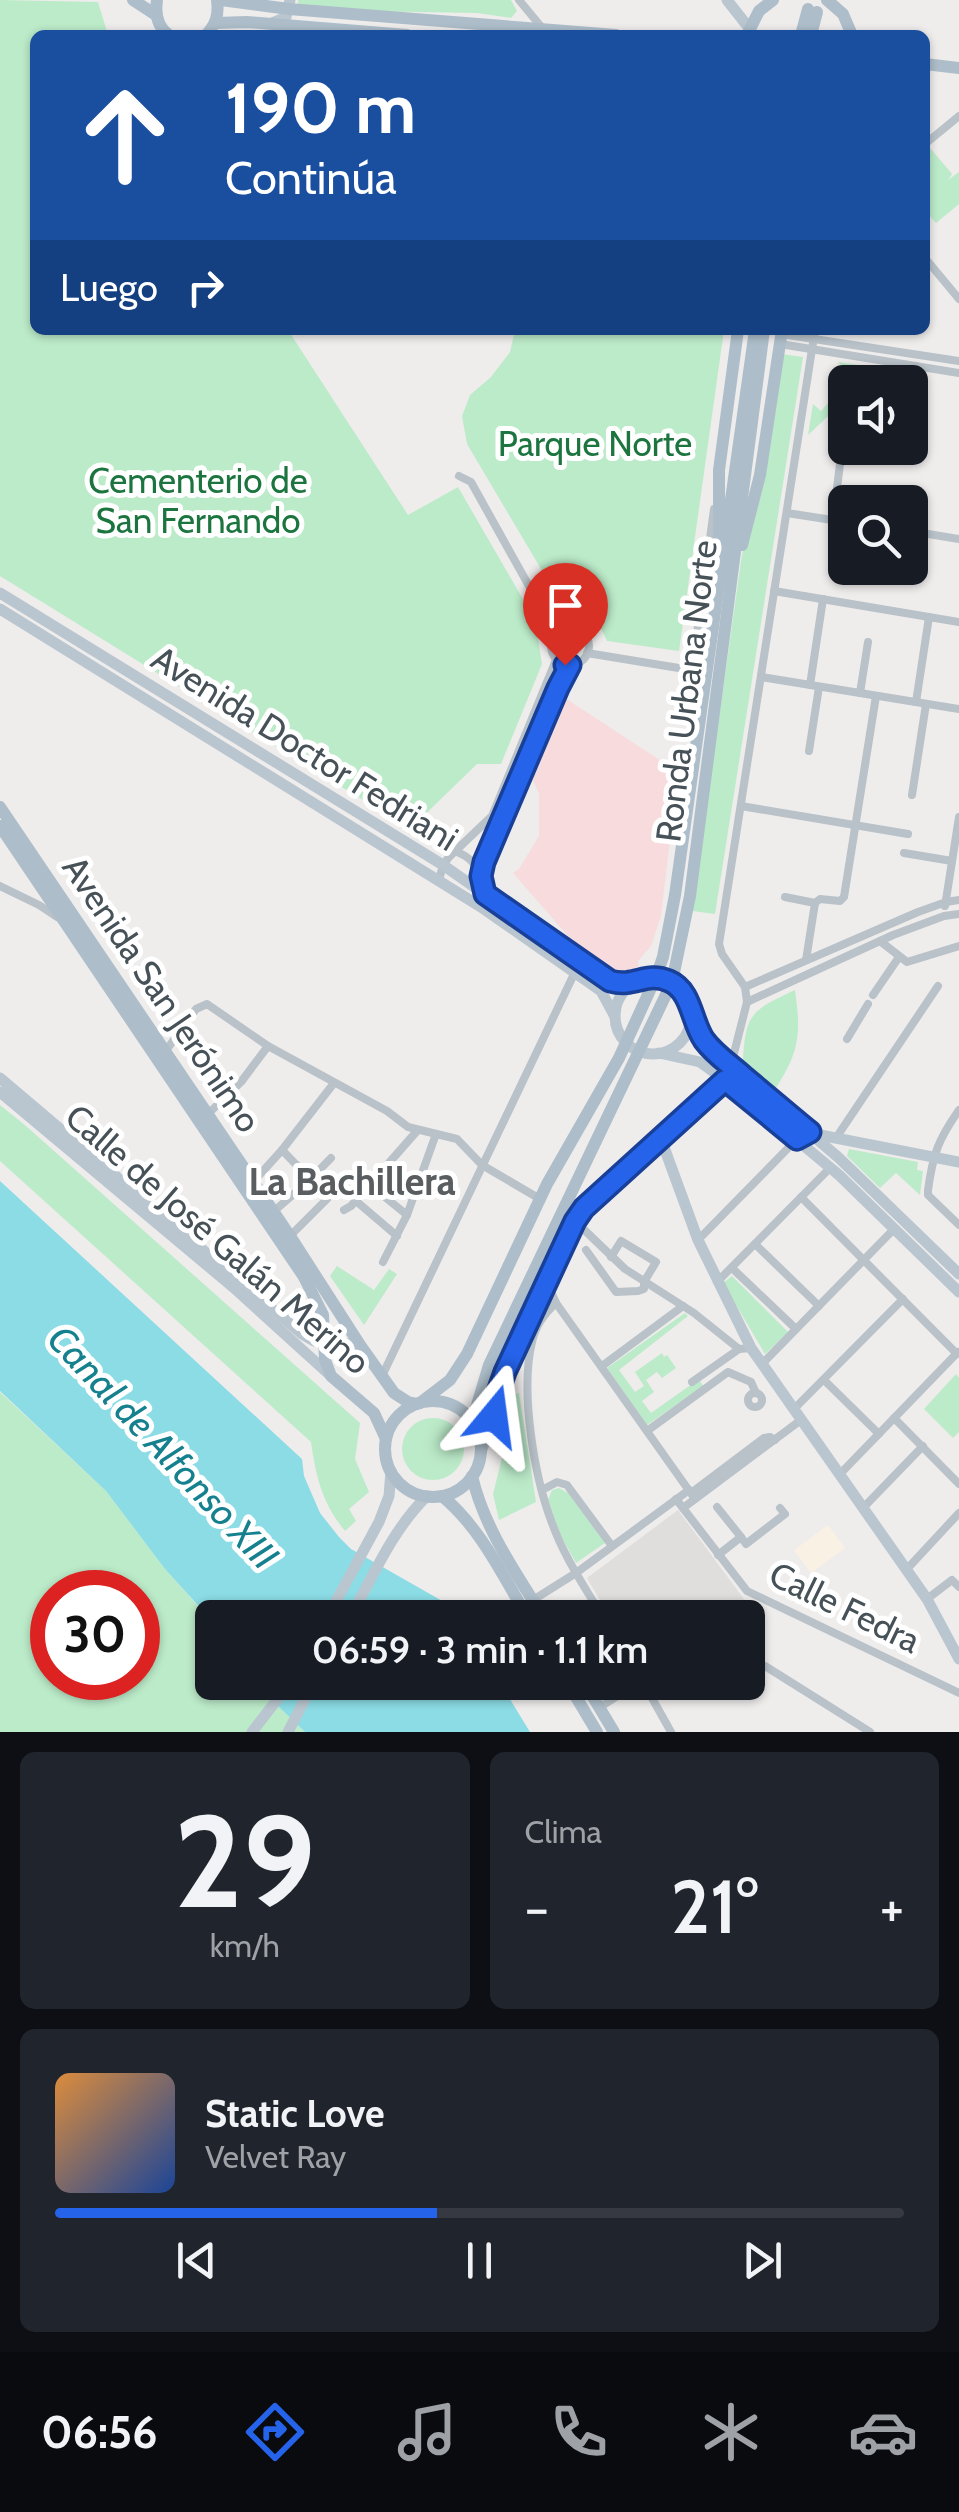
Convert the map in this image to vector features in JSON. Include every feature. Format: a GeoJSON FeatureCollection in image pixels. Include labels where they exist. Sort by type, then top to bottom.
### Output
{"type":"FeatureCollection","features":[{"type":"Feature","properties":{"kind":"main road"},"geometry":{"type":"LineString","coordinates":[[133,0],[156,15]]}},
{"type":"Feature","properties":{"kind":"main road"},"geometry":{"type":"LineString","coordinates":[[157,0],[156,15],[163,30]]}},
{"type":"Feature","properties":{"kind":"main road"},"geometry":{"type":"LineString","coordinates":[[210,30],[216,23],[219,0],[543,30]]}},
{"type":"Feature","properties":{"kind":"main road"},"geometry":{"type":"LineString","coordinates":[[728,0],[746,30]]}},
{"type":"Feature","properties":{"kind":"main road"},"geometry":{"type":"LineString","coordinates":[[755,6],[773,0]]}},
{"type":"Feature","properties":{"kind":"main road"},"geometry":{"type":"LineString","coordinates":[[827,0],[848,22]]}},
{"type":"Feature","properties":{"kind":"main road"},"geometry":{"type":"LineString","coordinates":[[268,24],[286,17],[290,5]]}},
{"type":"Feature","properties":{"kind":"main road"},"geometry":{"type":"LineString","coordinates":[[803,30],[812,10],[811,30]]}},
{"type":"Feature","properties":{"kind":"main road"},"geometry":{"type":"LineString","coordinates":[[216,23],[343,30]]}},
{"type":"Feature","properties":{"kind":"main road"},"geometry":{"type":"LineString","coordinates":[[930,65],[956,69]]}},
{"type":"Feature","properties":{"kind":"main road"},"geometry":{"type":"LineString","coordinates":[[725,585],[719,470],[737,335]]}},
{"type":"Feature","properties":{"kind":"main road","name":"Ronda Urbana Norte"},"geometry":{"type":"LineString","coordinates":[[472,1422],[488,1368],[672,982],[690,896],[754,335]]}},
{"type":"Feature","properties":{"kind":"main road","name":"Ronda Urbana Norte"},"geometry":{"type":"LineString","coordinates":[[418,1403],[450,1380],[467,1354],[540,1199],[625,1042],[663,957],[676,895],[699,671],[725,585],[763,335]]}},
{"type":"Feature","properties":{"kind":"main road"},"geometry":{"type":"LineString","coordinates":[[725,585],[760,475],[781,336]]}},
{"type":"Feature","properties":{"kind":"main road","name":"Avenida Doctor Fedriani"},"geometry":{"type":"LineString","coordinates":[[0,593],[444,864],[604,978],[630,985]]}},
{"type":"Feature","properties":{"kind":"main road","name":"Avenida Doctor Fedriani"},"geometry":{"type":"LineString","coordinates":[[0,609],[439,880],[575,972],[601,991],[625,1042]]}},
{"type":"Feature","properties":{"kind":"main road","name":"Avenida San Jerónimo"},"geometry":{"type":"LineString","coordinates":[[0,807],[48,899],[165,1052],[360,1345],[398,1396],[418,1403]]}},
{"type":"Feature","properties":{"kind":"main road","name":"Avenida San Jerónimo"},"geometry":{"type":"LineString","coordinates":[[0,826],[304,1277],[323,1315],[325,1360],[330,1376]]}},
{"type":"Feature","properties":{"kind":"main road"},"geometry":{"type":"LineString","coordinates":[[614,1015],[620,996],[642,978],[672,982],[684,994],[704,1040],[715,1053],[810,1132],[894,1229],[959,1292]]}},
{"type":"Feature","properties":{"kind":"main road"},"geometry":{"type":"LineString","coordinates":[[659,1054],[680,1042],[690,1026],[691,1013]]}},
{"type":"Feature","properties":{"kind":"main road"},"geometry":{"type":"LineString","coordinates":[[625,1042],[640,1052],[700,1062],[797,1139],[835,1163],[959,1274]]}},
{"type":"Feature","properties":{"kind":"main road","name":"Calle de José Galán Merino"},"geometry":{"type":"LineString","coordinates":[[0,1078],[287,1322],[314,1341],[360,1345]]}},
{"type":"Feature","properties":{"kind":"main road","name":"Calle de José Galán Merino"},"geometry":{"type":"LineString","coordinates":[[0,1092],[234,1288],[374,1413],[386,1439]]}},
{"type":"Feature","properties":{"kind":"main road"},"geometry":{"type":"LineString","coordinates":[[797,1139],[810,1132],[959,1162]]}},
{"type":"Feature","properties":{"kind":"main road"},"geometry":{"type":"LineString","coordinates":[[661,1139],[698,1240],[738,1324],[745,1349],[762,1364],[907,1570],[959,1660]]}},
{"type":"Feature","properties":{"kind":"main road"},"geometry":{"type":"LineString","coordinates":[[835,1163],[845,1144],[857,1142]]}},
{"type":"Feature","properties":{"kind":"main road"},"geometry":{"type":"LineString","coordinates":[[437,1401],[454,1405],[472,1422],[479,1436],[479,1461],[472,1476],[459,1489],[442,1496],[426,1496],[408,1490],[391,1471],[386,1439],[396,1418],[407,1409],[437,1401]]}},
{"type":"Feature","properties":{"kind":"main road"},"geometry":{"type":"LineString","coordinates":[[335,1600],[386,1504],[391,1471]]}},
{"type":"Feature","properties":{"kind":"main road"},"geometry":{"type":"LineString","coordinates":[[472,1476],[489,1526],[533,1600]]}},
{"type":"Feature","properties":{"kind":"main road"},"geometry":{"type":"LineString","coordinates":[[360,1600],[409,1516],[426,1496]]}},
{"type":"Feature","properties":{"kind":"main road"},"geometry":{"type":"LineString","coordinates":[[442,1496],[476,1533],[517,1600]]}},
{"type":"Feature","properties":{"kind":"main road"},"geometry":{"type":"LineString","coordinates":[[255,1732],[277,1700]]}},
{"type":"Feature","properties":{"kind":"main road"},"geometry":{"type":"LineString","coordinates":[[290,1732],[305,1700]]}},
{"type":"Feature","properties":{"kind":"main road"},"geometry":{"type":"LineString","coordinates":[[578,1700],[597,1732]]}},
{"type":"Feature","properties":{"kind":"main road"},"geometry":{"type":"LineString","coordinates":[[595,1700],[614,1732]]}},
{"type":"Feature","properties":{"kind":"street"},"geometry":{"type":"LineString","coordinates":[[519,0],[543,30]]}},
{"type":"Feature","properties":{"kind":"street"},"geometry":{"type":"LineString","coordinates":[[930,140],[959,116]]}},
{"type":"Feature","properties":{"kind":"street"},"geometry":{"type":"LineString","coordinates":[[930,264],[959,299]]}},
{"type":"Feature","properties":{"kind":"street"},"geometry":{"type":"LineString","coordinates":[[730,1065],[747,1002],[745,987],[719,944],[814,335]]}},
{"type":"Feature","properties":{"kind":"street"},"geometry":{"type":"LineString","coordinates":[[819,335],[959,361]]}},
{"type":"Feature","properties":{"kind":"street"},"geometry":{"type":"LineString","coordinates":[[781,336],[813,349],[910,365]]}},
{"type":"Feature","properties":{"kind":"street"},"geometry":{"type":"LineString","coordinates":[[928,368],[959,373]]}},
{"type":"Feature","properties":{"kind":"street"},"geometry":{"type":"LineString","coordinates":[[587,653],[699,671],[719,470]]}},
{"type":"Feature","properties":{"kind":"street"},"geometry":{"type":"LineString","coordinates":[[460,476],[471,482],[539,604],[556,660],[570,665],[581,662],[587,653],[585,635],[539,604]]}},
{"type":"Feature","properties":{"kind":"street"},"geometry":{"type":"LineString","coordinates":[[787,512],[828,519]]}},
{"type":"Feature","properties":{"kind":"street"},"geometry":{"type":"LineString","coordinates":[[928,534],[959,538]]}},
{"type":"Feature","properties":{"kind":"street"},"geometry":{"type":"LineString","coordinates":[[774,590],[959,622]]}},
{"type":"Feature","properties":{"kind":"street"},"geometry":{"type":"LineString","coordinates":[[809,751],[823,599]]}},
{"type":"Feature","properties":{"kind":"street"},"geometry":{"type":"LineString","coordinates":[[916,702],[929,617]]}},
{"type":"Feature","properties":{"kind":"street"},"geometry":{"type":"LineString","coordinates":[[551,644],[556,632],[568,627]]}},
{"type":"Feature","properties":{"kind":"street"},"geometry":{"type":"LineString","coordinates":[[860,693],[868,642]]}},
{"type":"Feature","properties":{"kind":"street"},"geometry":{"type":"LineString","coordinates":[[439,880],[444,864],[492,816],[556,660]]}},
{"type":"Feature","properties":{"kind":"street"},"geometry":{"type":"LineString","coordinates":[[481,876],[570,665]]}},
{"type":"Feature","properties":{"kind":"street"},"geometry":{"type":"LineString","coordinates":[[760,678],[959,709]]}},
{"type":"Feature","properties":{"kind":"street"},"geometry":{"type":"LineString","coordinates":[[785,897],[815,902],[840,901],[844,897],[876,696]]}},
{"type":"Feature","properties":{"kind":"street"},"geometry":{"type":"LineString","coordinates":[[912,795],[926,704]]}},
{"type":"Feature","properties":{"kind":"street"},"geometry":{"type":"LineString","coordinates":[[741,806],[908,834]]}},
{"type":"Feature","properties":{"kind":"street"},"geometry":{"type":"LineString","coordinates":[[492,816],[496,833]]}},
{"type":"Feature","properties":{"kind":"street"},"geometry":{"type":"LineString","coordinates":[[944,916],[959,817]]}},
{"type":"Feature","properties":{"kind":"street"},"geometry":{"type":"LineString","coordinates":[[455,851],[476,864],[485,894]]}},
{"type":"Feature","properties":{"kind":"street"},"geometry":{"type":"LineString","coordinates":[[904,853],[952,861]]}},
{"type":"Feature","properties":{"kind":"street"},"geometry":{"type":"LineString","coordinates":[[0,886],[48,899]]}},
{"type":"Feature","properties":{"kind":"street"},"geometry":{"type":"LineString","coordinates":[[745,987],[946,902],[959,900]]}},
{"type":"Feature","properties":{"kind":"street"},"geometry":{"type":"LineString","coordinates":[[806,960],[815,902]]}},
{"type":"Feature","properties":{"kind":"street"},"geometry":{"type":"LineString","coordinates":[[747,1002],[880,941],[959,914]]}},
{"type":"Feature","properties":{"kind":"street"},"geometry":{"type":"LineString","coordinates":[[880,941],[908,962],[959,946]]}},
{"type":"Feature","properties":{"kind":"street"},"geometry":{"type":"LineString","coordinates":[[848,1038],[899,956]]}},
{"type":"Feature","properties":{"kind":"street"},"geometry":{"type":"LineString","coordinates":[[382,1376],[575,972]]}},
{"type":"Feature","properties":{"kind":"street"},"geometry":{"type":"LineString","coordinates":[[836,1138],[938,986]]}},
{"type":"Feature","properties":{"kind":"street"},"geometry":{"type":"LineString","coordinates":[[165,1052],[196,1009],[207,1004],[268,1046],[417,1131],[457,1139],[482,1165],[540,1199]]}},
{"type":"Feature","properties":{"kind":"street"},"geometry":{"type":"LineString","coordinates":[[207,1115],[268,1046]]}},
{"type":"Feature","properties":{"kind":"street"},"geometry":{"type":"LineString","coordinates":[[479,1461],[498,1392],[575,1221],[584,1208],[725,1080]]}},
{"type":"Feature","properties":{"kind":"street"},"geometry":{"type":"LineString","coordinates":[[253,1182],[334,1083]]}},
{"type":"Feature","properties":{"kind":"street"},"geometry":{"type":"LineString","coordinates":[[959,1110],[933,1156],[928,1195],[959,1225]]}},
{"type":"Feature","properties":{"kind":"street"},"geometry":{"type":"LineString","coordinates":[[344,1210],[417,1131]]}},
{"type":"Feature","properties":{"kind":"street"},"geometry":{"type":"LineString","coordinates":[[383,1262],[407,1215],[436,1134]]}},
{"type":"Feature","properties":{"kind":"street"},"geometry":{"type":"LineString","coordinates":[[698,1240],[797,1139]]}},
{"type":"Feature","properties":{"kind":"street"},"geometry":{"type":"LineString","coordinates":[[282,1150],[311,1180]]}},
{"type":"Feature","properties":{"kind":"street"},"geometry":{"type":"LineString","coordinates":[[274,1212],[332,1158]]}},
{"type":"Feature","properties":{"kind":"street"},"geometry":{"type":"LineString","coordinates":[[717,1282],[835,1163]]}},
{"type":"Feature","properties":{"kind":"street"},"geometry":{"type":"LineString","coordinates":[[370,1184],[407,1215]]}},
{"type":"Feature","properties":{"kind":"street"},"geometry":{"type":"LineString","coordinates":[[800,1197],[958,1353],[840,1474]]}},
{"type":"Feature","properties":{"kind":"street"},"geometry":{"type":"LineString","coordinates":[[290,1236],[327,1200]]}},
{"type":"Feature","properties":{"kind":"street"},"geometry":{"type":"LineString","coordinates":[[356,1201],[396,1240]]}},
{"type":"Feature","properties":{"kind":"street"},"geometry":{"type":"LineString","coordinates":[[575,1221],[611,1257],[644,1282],[745,1349],[692,1382]]}},
{"type":"Feature","properties":{"kind":"street"},"geometry":{"type":"LineString","coordinates":[[762,1364],[894,1229]]}},
{"type":"Feature","properties":{"kind":"street"},"geometry":{"type":"LineString","coordinates":[[586,1250],[616,1292],[644,1289],[656,1262],[621,1241],[611,1257]]}},
{"type":"Feature","properties":{"kind":"street"},"geometry":{"type":"LineString","coordinates":[[755,1244],[819,1306]]}},
{"type":"Feature","properties":{"kind":"street"},"geometry":{"type":"LineString","coordinates":[[732,1268],[796,1329]]}},
{"type":"Feature","properties":{"kind":"street"},"geometry":{"type":"LineString","coordinates":[[547,1283],[556,1303],[692,1494]]}},
{"type":"Feature","properties":{"kind":"street"},"geometry":{"type":"LineString","coordinates":[[533,1600],[676,1500],[692,1494],[775,1440],[824,1380],[903,1299]]}},
{"type":"Feature","properties":{"kind":"street"},"geometry":{"type":"LineString","coordinates":[[556,1303],[548,1310],[532,1342],[527,1380],[531,1426],[552,1524],[592,1600]]}},
{"type":"Feature","properties":{"kind":"street"},"geometry":{"type":"LineString","coordinates":[[602,1366],[683,1306]]}},
{"type":"Feature","properties":{"kind":"street"},"geometry":{"type":"LineString","coordinates":[[719,1332],[738,1324]]}},
{"type":"Feature","properties":{"kind":"street"},"geometry":{"type":"LineString","coordinates":[[517,1346],[532,1342]]}},
{"type":"Feature","properties":{"kind":"street"},"geometry":{"type":"LineString","coordinates":[[647,1431],[728,1372],[751,1382],[759,1396],[778,1388]]}},
{"type":"Feature","properties":{"kind":"street"},"geometry":{"type":"LineString","coordinates":[[824,1380],[879,1434]]}},
{"type":"Feature","properties":{"kind":"street"},"geometry":{"type":"LineString","coordinates":[[894,1418],[959,1484]]}},
{"type":"Feature","properties":{"kind":"street"},"geometry":{"type":"LineString","coordinates":[[863,1508],[922,1446]]}},
{"type":"Feature","properties":{"kind":"street"},"geometry":{"type":"LineString","coordinates":[[542,1490],[558,1482],[567,1485],[612,1546]]}},
{"type":"Feature","properties":{"kind":"street"},"geometry":{"type":"LineString","coordinates":[[683,1508],[692,1494]]}},
{"type":"Feature","properties":{"kind":"street","name":"Calle Fedra"},"geometry":{"type":"LineString","coordinates":[[676,1500],[746,1590],[959,1693]]}},
{"type":"Feature","properties":{"kind":"street"},"geometry":{"type":"LineString","coordinates":[[717,1507],[746,1544],[785,1514],[780,1508]]}},
{"type":"Feature","properties":{"kind":"street"},"geometry":{"type":"LineString","coordinates":[[907,1570],[959,1513]]}},
{"type":"Feature","properties":{"kind":"street"},"geometry":{"type":"LineString","coordinates":[[718,1555],[741,1537]]}},
{"type":"Feature","properties":{"kind":"street"},"geometry":{"type":"LineString","coordinates":[[927,1600],[952,1580],[959,1587]]}},
{"type":"Feature","properties":{"kind":"street"},"geometry":{"type":"LineString","coordinates":[[765,1666],[870,1732]]}},
{"type":"Feature","properties":{"kind":"street"},"geometry":{"type":"LineString","coordinates":[[600,1708],[613,1700]]}},
{"type":"Feature","properties":{"kind":"street"},"geometry":{"type":"LineString","coordinates":[[652,1700],[672,1732]]}},
{"type":"Feature","properties":{"kind":"street"},"geometry":{"type":"LineString","coordinates":[[848,1732],[860,1725]]}},
{"type":"Feature","properties":{"kind":"shaded area"},"geometry":{"type":"Polygon","coordinates":[[[565,698],[678,772],[661,916],[639,966],[621,976],[582,952],[513,873],[539,836],[539,794],[532,778],[565,698]]]}},
{"type":"Feature","properties":{"kind":"shaded area"},"geometry":{"type":"Polygon","coordinates":[[[678,1510],[745,1600],[600,1600],[587,1578],[678,1510]]]}},
{"type":"Feature","properties":{"kind":"shaded area"},"geometry":{"type":"Polygon","coordinates":[[[828,1525],[845,1548],[811,1573],[794,1550],[828,1525]]]}},
{"type":"Feature","properties":{"kind":"green space","name":"Cementerio de San Fernando"},"geometry":{"type":"Polygon","coordinates":[[[0,0],[98,2],[106,30],[30,30],[30,335],[291,335],[408,515],[458,487],[535,620],[542,664],[501,764],[477,764],[410,829],[0,576],[0,0]]]}},
{"type":"Feature","properties":{"kind":"green space"},"geometry":{"type":"Polygon","coordinates":[[[298,0],[511,0],[517,11],[511,18],[477,13],[298,10],[298,0]]]}},
{"type":"Feature","properties":{"kind":"green space"},"geometry":{"type":"Polygon","coordinates":[[[930,150],[952,174],[948,180],[959,172],[959,204],[936,223],[930,216],[930,150]]]}},
{"type":"Feature","properties":{"kind":"green space","name":"Parque Norte"},"geometry":{"type":"Polygon","coordinates":[[[514,335],[723,335],[679,651],[607,641],[600,626],[557,596],[467,444],[462,416],[470,395],[491,377],[510,352],[514,335]]]}},
{"type":"Feature","properties":{"kind":"green space"},"geometry":{"type":"Polygon","coordinates":[[[781,354],[803,357],[715,914],[692,911],[741,561],[781,354]]]}},
{"type":"Feature","properties":{"kind":"green space"},"geometry":{"type":"Polygon","coordinates":[[[828,403],[828,416],[808,435],[813,404],[821,411],[828,403]]]}},
{"type":"Feature","properties":{"kind":"green space"},"geometry":{"type":"Polygon","coordinates":[[[795,990],[797,1041],[776,1088],[743,1062],[746,1032],[761,1008],[795,990]]]}},
{"type":"Feature","properties":{"kind":"green space"},"geometry":{"type":"Polygon","coordinates":[[[0,1105],[360,1423],[355,1459],[369,1492],[349,1509],[356,1521],[345,1531],[321,1489],[311,1442],[0,1161],[0,1105]]]}},
{"type":"Feature","properties":{"kind":"green space"},"geometry":{"type":"Polygon","coordinates":[[[849,1149],[918,1162],[917,1170],[923,1171],[920,1195],[896,1173],[880,1188],[847,1156],[849,1149]]]}},
{"type":"Feature","properties":{"kind":"green space"},"geometry":{"type":"Polygon","coordinates":[[[337,1266],[374,1290],[389,1269],[397,1274],[364,1325],[330,1276],[337,1266]]]}},
{"type":"Feature","properties":{"kind":"green space"},"geometry":{"type":"Polygon","coordinates":[[[732,1276],[788,1332],[765,1354],[723,1283],[732,1276]]]}},
{"type":"Feature","properties":{"kind":"green space"},"geometry":{"type":"Polygon","coordinates":[[[685,1313],[688,1316],[619,1370],[635,1392],[644,1386],[635,1372],[662,1353],[667,1355],[676,1368],[662,1378],[657,1372],[646,1380],[654,1392],[642,1401],[651,1413],[699,1379],[703,1386],[647,1425],[607,1368],[685,1313]]]}},
{"type":"Feature","properties":{"kind":"green space"},"geometry":{"type":"Polygon","coordinates":[[[956,1374],[959,1432],[953,1438],[924,1409],[956,1374]]]}},
{"type":"Feature","properties":{"kind":"green space"},"geometry":{"type":"Polygon","coordinates":[[[0,1392],[106,1491],[195,1603],[195,1700],[272,1700],[305,1732],[0,1732],[0,1392]]]}},
{"type":"Feature","properties":{"kind":"green space"},"geometry":{"type":"Polygon","coordinates":[[[519,1393],[536,1502],[499,1520],[493,1494],[505,1446],[502,1425],[508,1396],[519,1393]]]}},
{"type":"Feature","properties":{"kind":"green space"},"geometry":{"type":"Polygon","coordinates":[[[433,1418],[455,1427],[464,1449],[455,1471],[433,1480],[411,1471],[402,1449],[411,1427],[433,1418]]]}},
{"type":"Feature","properties":{"kind":"green space"},"geometry":{"type":"Polygon","coordinates":[[[559,1488],[568,1493],[605,1543],[576,1563],[548,1500],[552,1490],[559,1488]]]}},
{"type":"Feature","properties":{"kind":"water","name":"Canal de Alfonso XIII"},"geometry":{"type":"Polygon","coordinates":[[[0,1181],[302,1459],[304,1476],[320,1513],[351,1549],[440,1600],[195,1602],[106,1491],[0,1391],[0,1181]]]}},
{"type":"Feature","properties":{"kind":"water"},"geometry":{"type":"Polygon","coordinates":[[[272,1700],[510,1700],[530,1732],[305,1732],[272,1700]]]}},
{"type":"Feature","properties":{"kind":"district","name":"La Bachillera"},"geometry":{"type":"Point","coordinates":[352,1181]}},
{"type":"Feature","properties":{"kind":"route"},"geometry":{"type":"LineString","coordinates":[[494,1416],[505,1372],[575,1221],[584,1208],[725,1080],[797,1139],[810,1132],[704,1040],[679,987],[656,977],[642,978],[630,985],[610,981],[485,894],[481,876],[484,862],[570,665],[565,665]]}}]}
